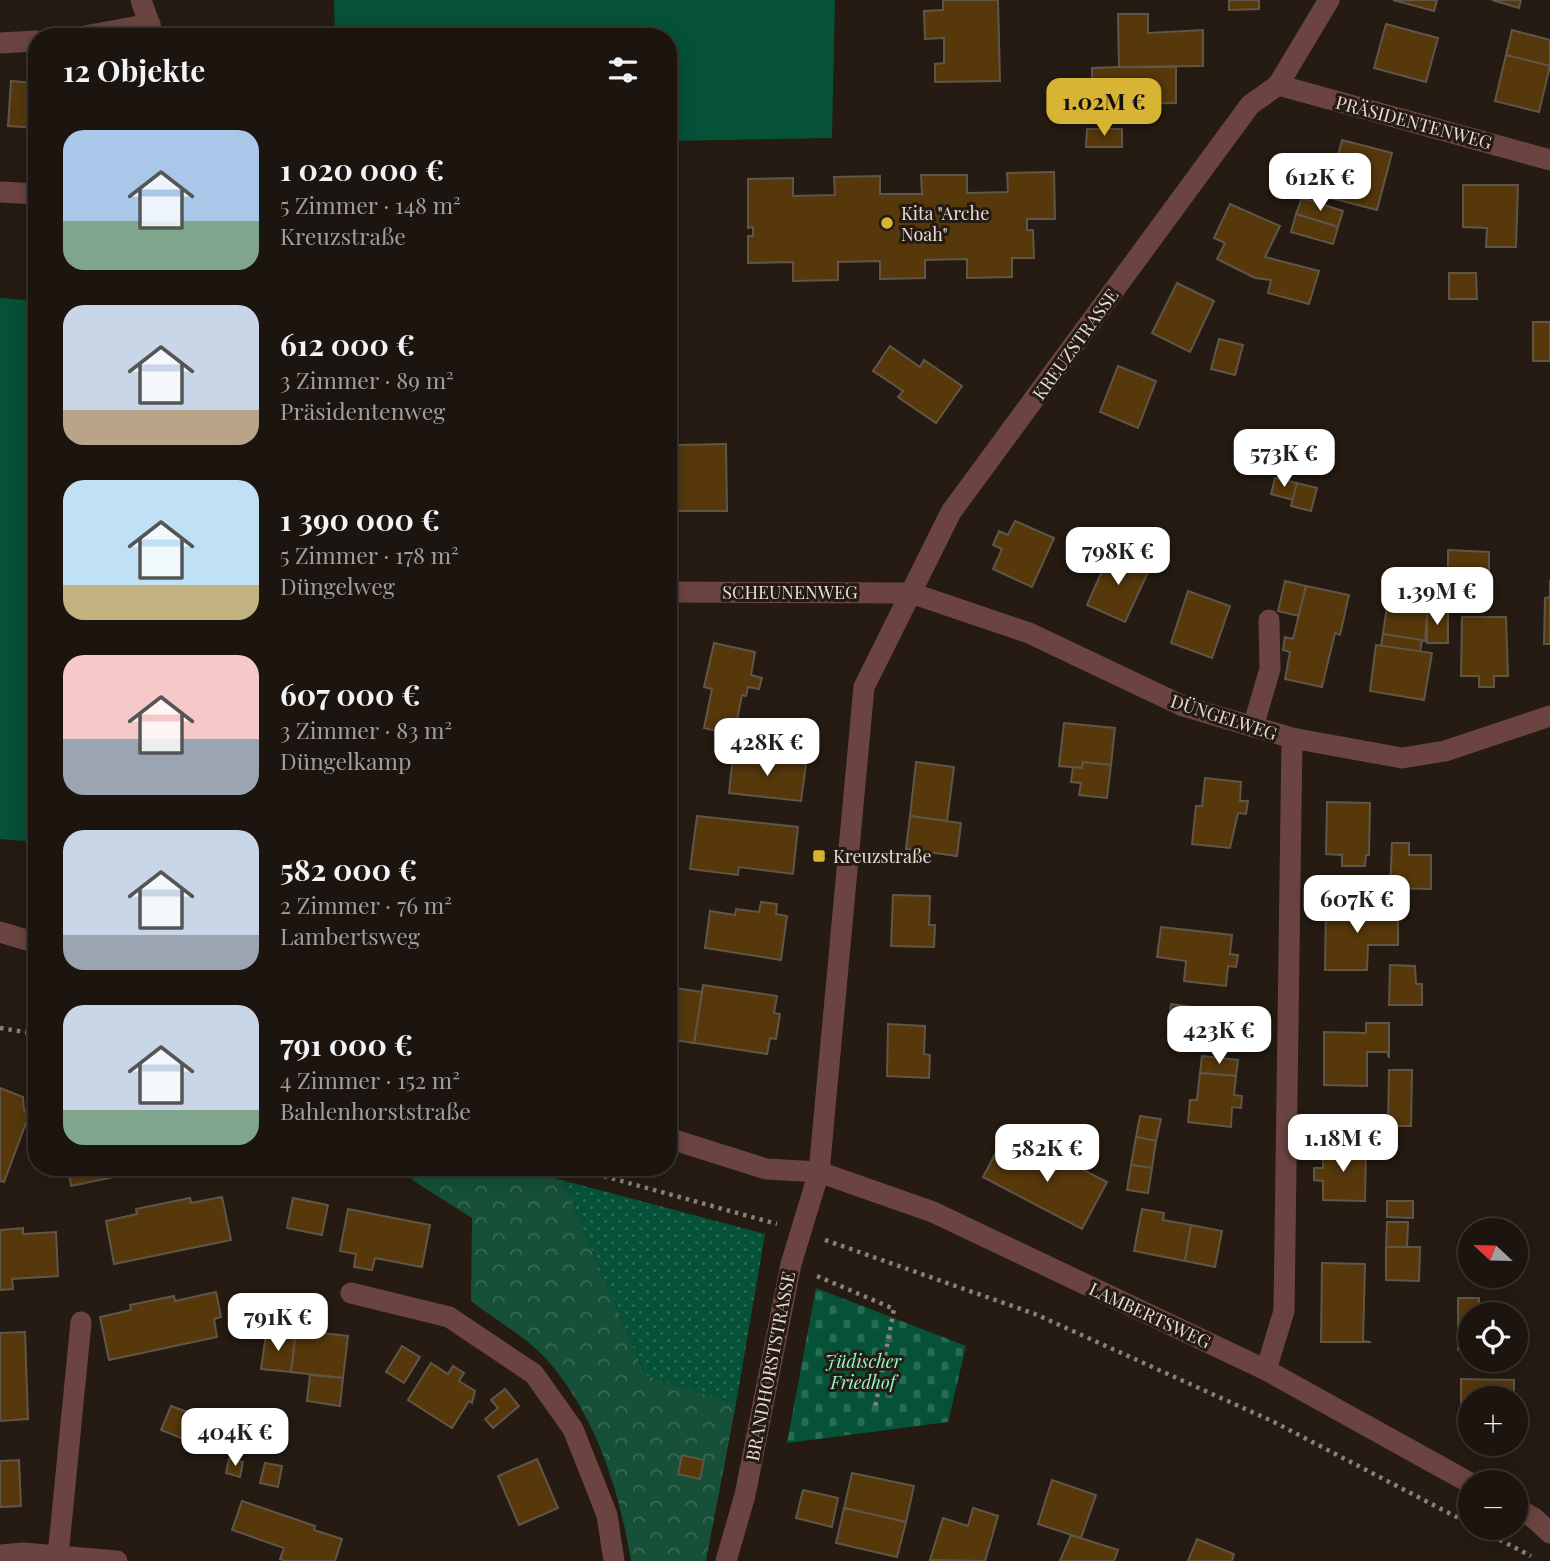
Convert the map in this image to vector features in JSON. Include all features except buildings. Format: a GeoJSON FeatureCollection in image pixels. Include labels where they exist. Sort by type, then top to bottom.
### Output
{"type":"FeatureCollection","features":[{"type":"Feature","properties":{"kind":"street"},"geometry":{"type":"LineString","coordinates":[[141,0],[151,28]]}},
{"type":"Feature","properties":{"kind":"street","name":"KREUZSTRASSE"},"geometry":{"type":"LineString","coordinates":[[819,1172],[864,687],[951,512],[1251,105],[1278,85],[1329,0]]}},
{"type":"Feature","properties":{"kind":"street"},"geometry":{"type":"LineString","coordinates":[[0,43],[28,41]]}},
{"type":"Feature","properties":{"kind":"street","name":"PRÄSIDENTENWEG"},"geometry":{"type":"LineString","coordinates":[[1278,85],[1550,160]]}},
{"type":"Feature","properties":{"kind":"street"},"geometry":{"type":"LineString","coordinates":[[0,192],[28,194]]}},
{"type":"Feature","properties":{"kind":"street","name":"SCHEUNENWEG"},"geometry":{"type":"LineString","coordinates":[[677,592],[911,593]]}},
{"type":"Feature","properties":{"kind":"street","name":"DÜNGELWEG"},"geometry":{"type":"LineString","coordinates":[[911,593],[1029,633],[1183,706],[1292,738],[1402,758],[1445,751],[1550,716]]}},
{"type":"Feature","properties":{"kind":"street"},"geometry":{"type":"LineString","coordinates":[[1253,727],[1269,669],[1269,620]]}},
{"type":"Feature","properties":{"kind":"street"},"geometry":{"type":"LineString","coordinates":[[1266,1370],[1284,1311],[1292,738]]}},
{"type":"Feature","properties":{"kind":"street"},"geometry":{"type":"LineString","coordinates":[[0,932],[28,940]]}},
{"type":"Feature","properties":{"kind":"street","name":"LAMBERTSWEG"},"geometry":{"type":"LineString","coordinates":[[677,1141],[766,1169],[819,1172],[933,1212],[1266,1370],[1458,1476]]}},
{"type":"Feature","properties":{"kind":"street","name":"BRANDHORSTSTRASSE"},"geometry":{"type":"LineString","coordinates":[[726,1561],[745,1494],[791,1264],[819,1172]]}},
{"type":"Feature","properties":{"kind":"street"},"geometry":{"type":"LineString","coordinates":[[351,1293],[449,1317],[534,1374],[573,1429],[607,1515],[614,1561]]}},
{"type":"Feature","properties":{"kind":"street"},"geometry":{"type":"LineString","coordinates":[[58,1556],[81,1322]]}},
{"type":"Feature","properties":{"kind":"street"},"geometry":{"type":"LineString","coordinates":[[1533,1512],[1550,1533]]}},
{"type":"Feature","properties":{"kind":"street"},"geometry":{"type":"LineString","coordinates":[[0,1555],[117,1561]]}},
{"type":"Feature","properties":{"kind":"path"},"geometry":{"type":"LineString","coordinates":[[0,1028],[28,1033]]}},
{"type":"Feature","properties":{"kind":"path"},"geometry":{"type":"LineString","coordinates":[[604,1176],[799,1231],[1035,1314],[1272,1422],[1458,1518]]}},
{"type":"Feature","properties":{"kind":"path"},"geometry":{"type":"LineString","coordinates":[[791,1264],[894,1309],[875,1408]]}},
{"type":"Feature","properties":{"kind":"path"},"geometry":{"type":"LineString","coordinates":[[1500,1540],[1541,1561]]}},
{"type":"Feature","properties":{"kind":"green space"},"geometry":{"type":"Polygon","coordinates":[[[334,0],[835,0],[832,138],[677,141],[677,28],[335,28],[334,0]]]}},
{"type":"Feature","properties":{"kind":"green space"},"geometry":{"type":"Polygon","coordinates":[[[0,298],[28,300],[28,841],[0,839],[0,298]]]}},
{"type":"Feature","properties":{"kind":"green space"},"geometry":{"type":"Polygon","coordinates":[[[413,1176],[547,1176],[562,1180],[645,1375],[736,1404],[706,1561],[631,1561],[612,1481],[603,1454],[579,1404],[564,1381],[539,1352],[471,1301],[472,1218],[412,1180],[413,1176]]]}},
{"type":"Feature","properties":{"kind":"green space"},"geometry":{"type":"Polygon","coordinates":[[[562,1180],[765,1234],[736,1404],[645,1375],[562,1180]]]}},
{"type":"Feature","properties":{"kind":"green space","name":"Jüdischer Friedhof"},"geometry":{"type":"Polygon","coordinates":[[[816,1288],[966,1346],[948,1422],[787,1443],[816,1288]]]}},
{"type":"Feature","properties":{"kind":"place","name":"Kita \"Arche Noah\""},"geometry":{"type":"Point","coordinates":[887,223]}},
{"type":"Feature","properties":{"kind":"place","name":"Kreuzstraße"},"geometry":{"type":"Point","coordinates":[819,856]}}]}
